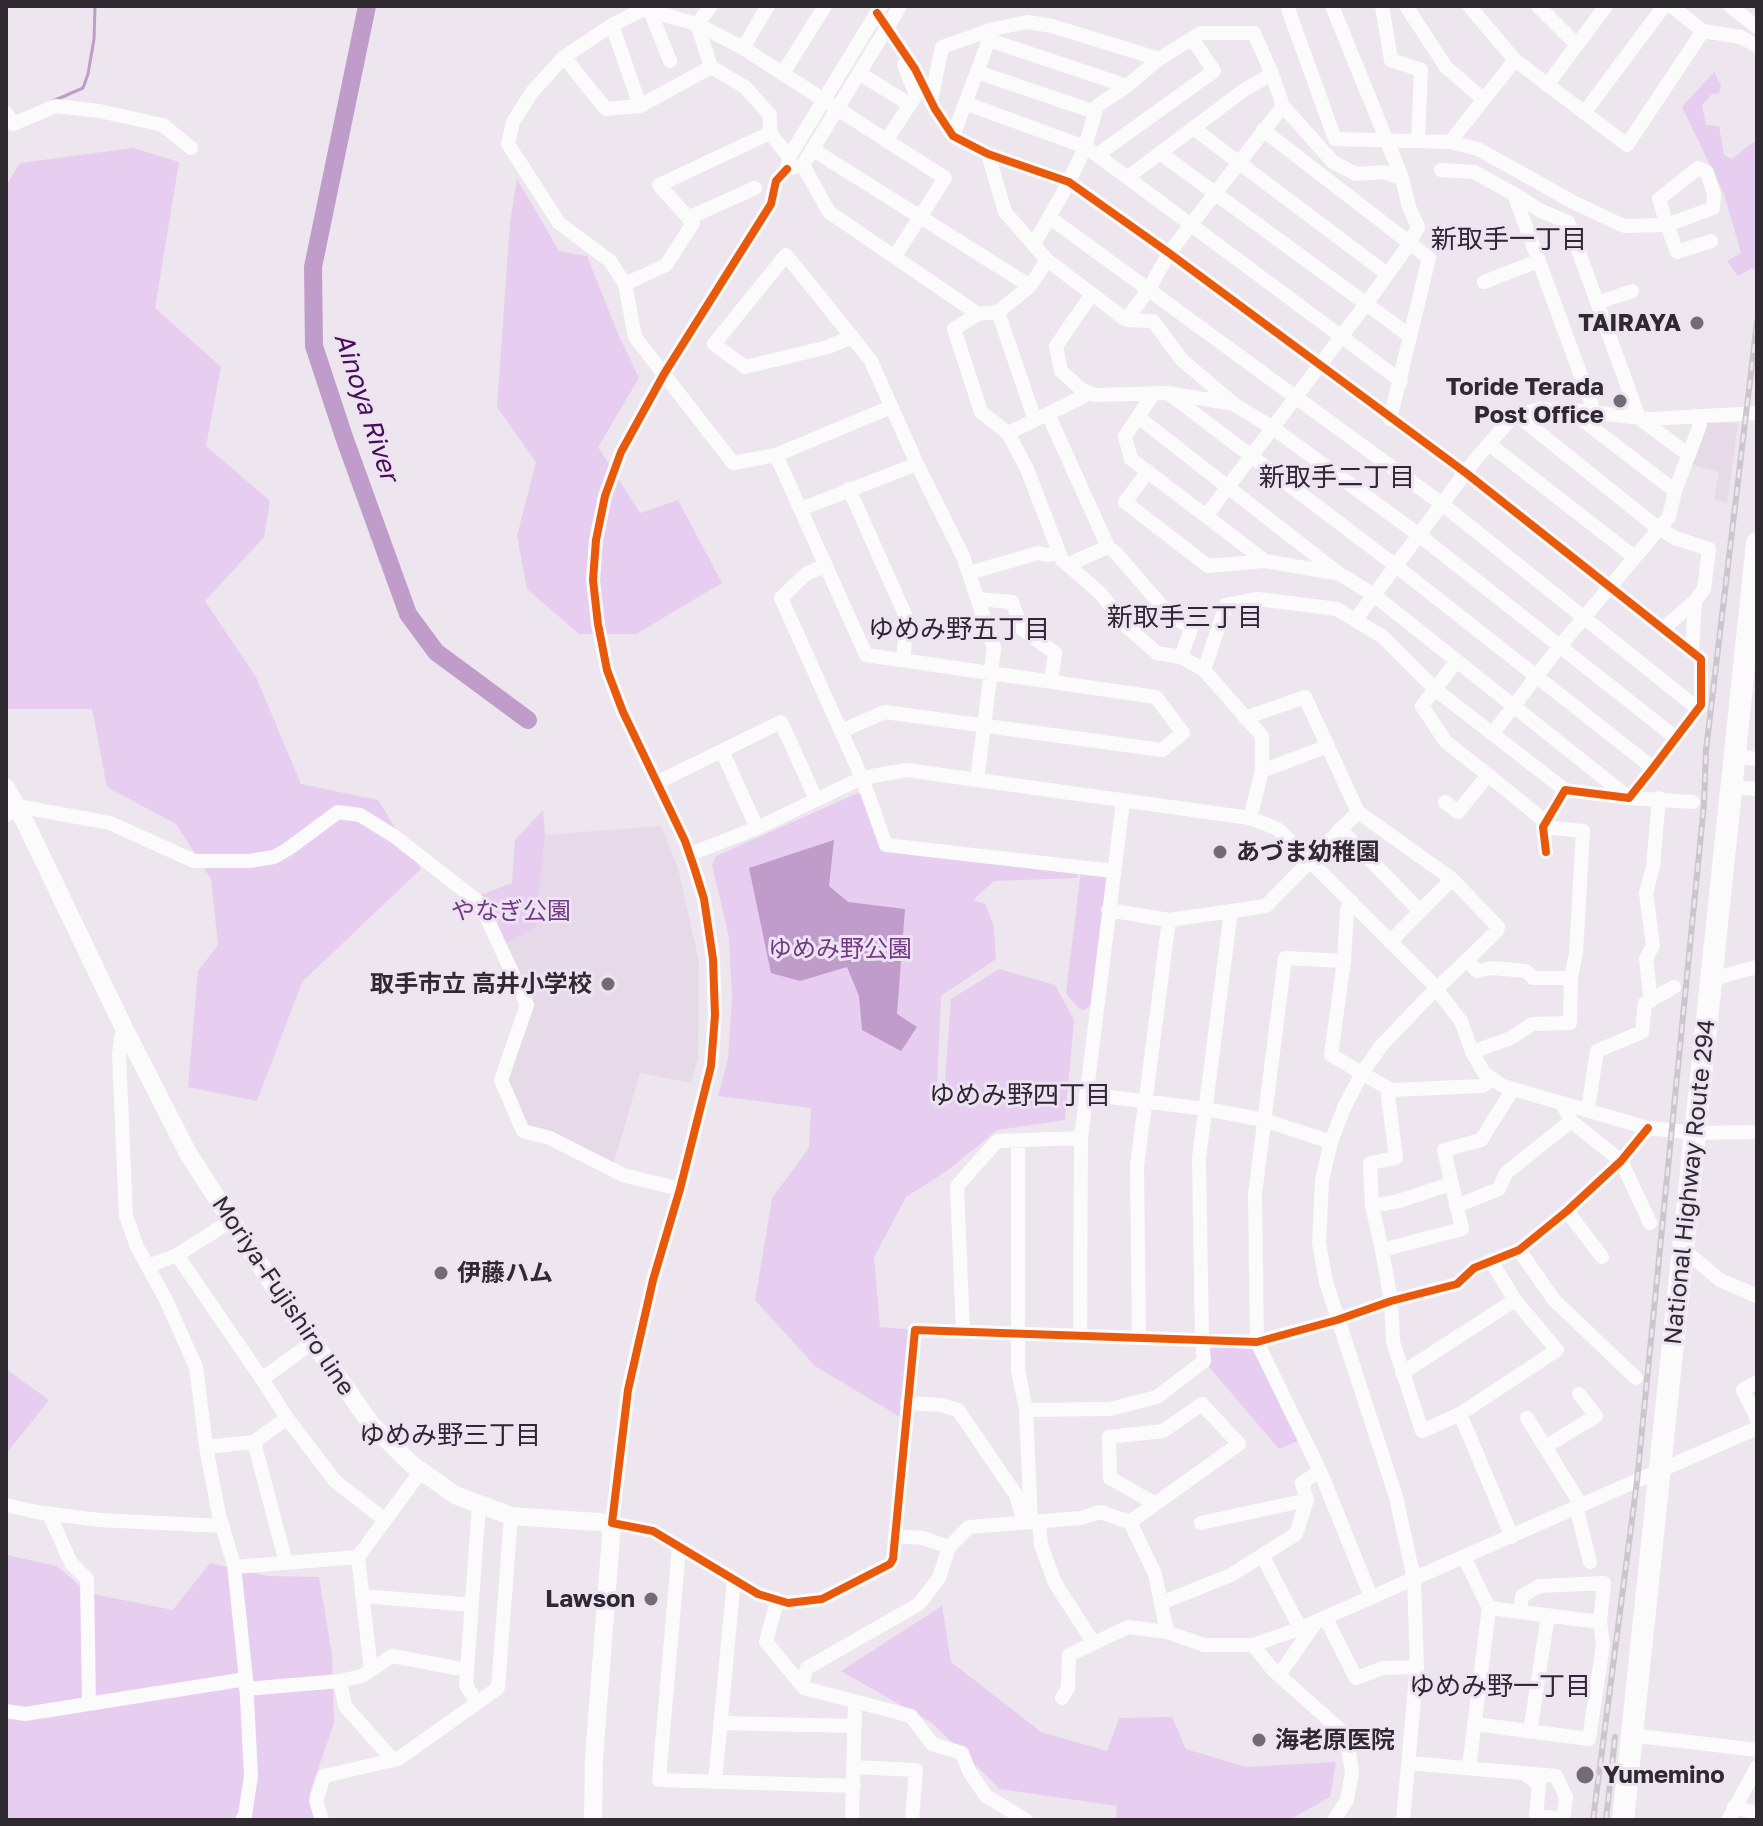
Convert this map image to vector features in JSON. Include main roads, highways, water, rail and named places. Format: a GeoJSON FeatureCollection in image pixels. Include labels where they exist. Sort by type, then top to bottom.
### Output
{"type":"FeatureCollection","features":[{"type":"Feature","properties":{"kind":"highway","name":"National Highway Route 294"},"geometry":{"type":"LineString","coordinates":[[1623,1820],[1731,787],[1746,757],[1757,552]]}},
{"type":"Feature","properties":{"kind":"main road","name":"Moriya-Fujishiro line"},"geometry":{"type":"LineString","coordinates":[[6,788],[11,810],[189,1155],[371,1424],[410,1463],[455,1495],[511,1516],[612,1523],[594,1758],[593,1820]]}},
{"type":"Feature","properties":{"kind":"waterway"},"geometry":{"type":"LineString","coordinates":[[53,101],[83,88],[94,39],[95,6]]}},
{"type":"Feature","properties":{"kind":"waterway","name":"Ainoya River"},"geometry":{"type":"LineString","coordinates":[[367,6],[313,267],[314,346],[408,614],[436,652],[528,720]]}},
{"type":"Feature","properties":{"kind":"railway"},"geometry":{"type":"LineString","coordinates":[[1593,1820],[1637,1481],[1704,804],[1706,750],[1757,322]]}},
{"type":"Feature","properties":{"kind":"railway"},"geometry":{"type":"LineString","coordinates":[[1606,1820],[1615,1737]]}},
{"type":"Feature","properties":{"kind":"place","name":"TAIRAYA"},"geometry":{"type":"Point","coordinates":[1697,323]}},
{"type":"Feature","properties":{"kind":"place","name":"Toride Terada Post Office"},"geometry":{"type":"Point","coordinates":[1620,401]}},
{"type":"Feature","properties":{"kind":"place","name":"あづま幼稚園"},"geometry":{"type":"Point","coordinates":[1220,852]}},
{"type":"Feature","properties":{"kind":"place","name":"取手市立 高井小学校"},"geometry":{"type":"Point","coordinates":[608,984]}},
{"type":"Feature","properties":{"kind":"place","name":"伊藤ハム"},"geometry":{"type":"Point","coordinates":[441,1273]}},
{"type":"Feature","properties":{"kind":"place","name":"Lawson"},"geometry":{"type":"Point","coordinates":[651,1599]}},
{"type":"Feature","properties":{"kind":"place","name":"海老原医院"},"geometry":{"type":"Point","coordinates":[1259,1740]}},
{"type":"Feature","properties":{"kind":"place","name":"Yumemino"},"geometry":{"type":"Point","coordinates":[1585,1775]}},
{"type":"Feature","properties":{"kind":"district","name":"新取手一丁目"},"geometry":{"type":"Point","coordinates":[1509,240]}},
{"type":"Feature","properties":{"kind":"district","name":"新取手二丁目"},"geometry":{"type":"Point","coordinates":[1337,478]}},
{"type":"Feature","properties":{"kind":"district","name":"新取手三丁目"},"geometry":{"type":"Point","coordinates":[1185,618]}},
{"type":"Feature","properties":{"kind":"district","name":"ゆめみ野五丁目"},"geometry":{"type":"Point","coordinates":[959,630]}},
{"type":"Feature","properties":{"kind":"district","name":"ゆめみ野四丁目"},"geometry":{"type":"Point","coordinates":[1020,1096]}},
{"type":"Feature","properties":{"kind":"district","name":"ゆめみ野三丁目"},"geometry":{"type":"Point","coordinates":[450,1436]}},
{"type":"Feature","properties":{"kind":"district","name":"ゆめみ野一丁目"},"geometry":{"type":"Point","coordinates":[1500,1687]}},
{"type":"Feature","properties":{"kind":"park label","name":"やなぎ公園"},"geometry":{"type":"Point","coordinates":[511,911]}},
{"type":"Feature","properties":{"kind":"park label","name":"ゆめみ野公園"},"geometry":{"type":"Point","coordinates":[840,949]}}]}
